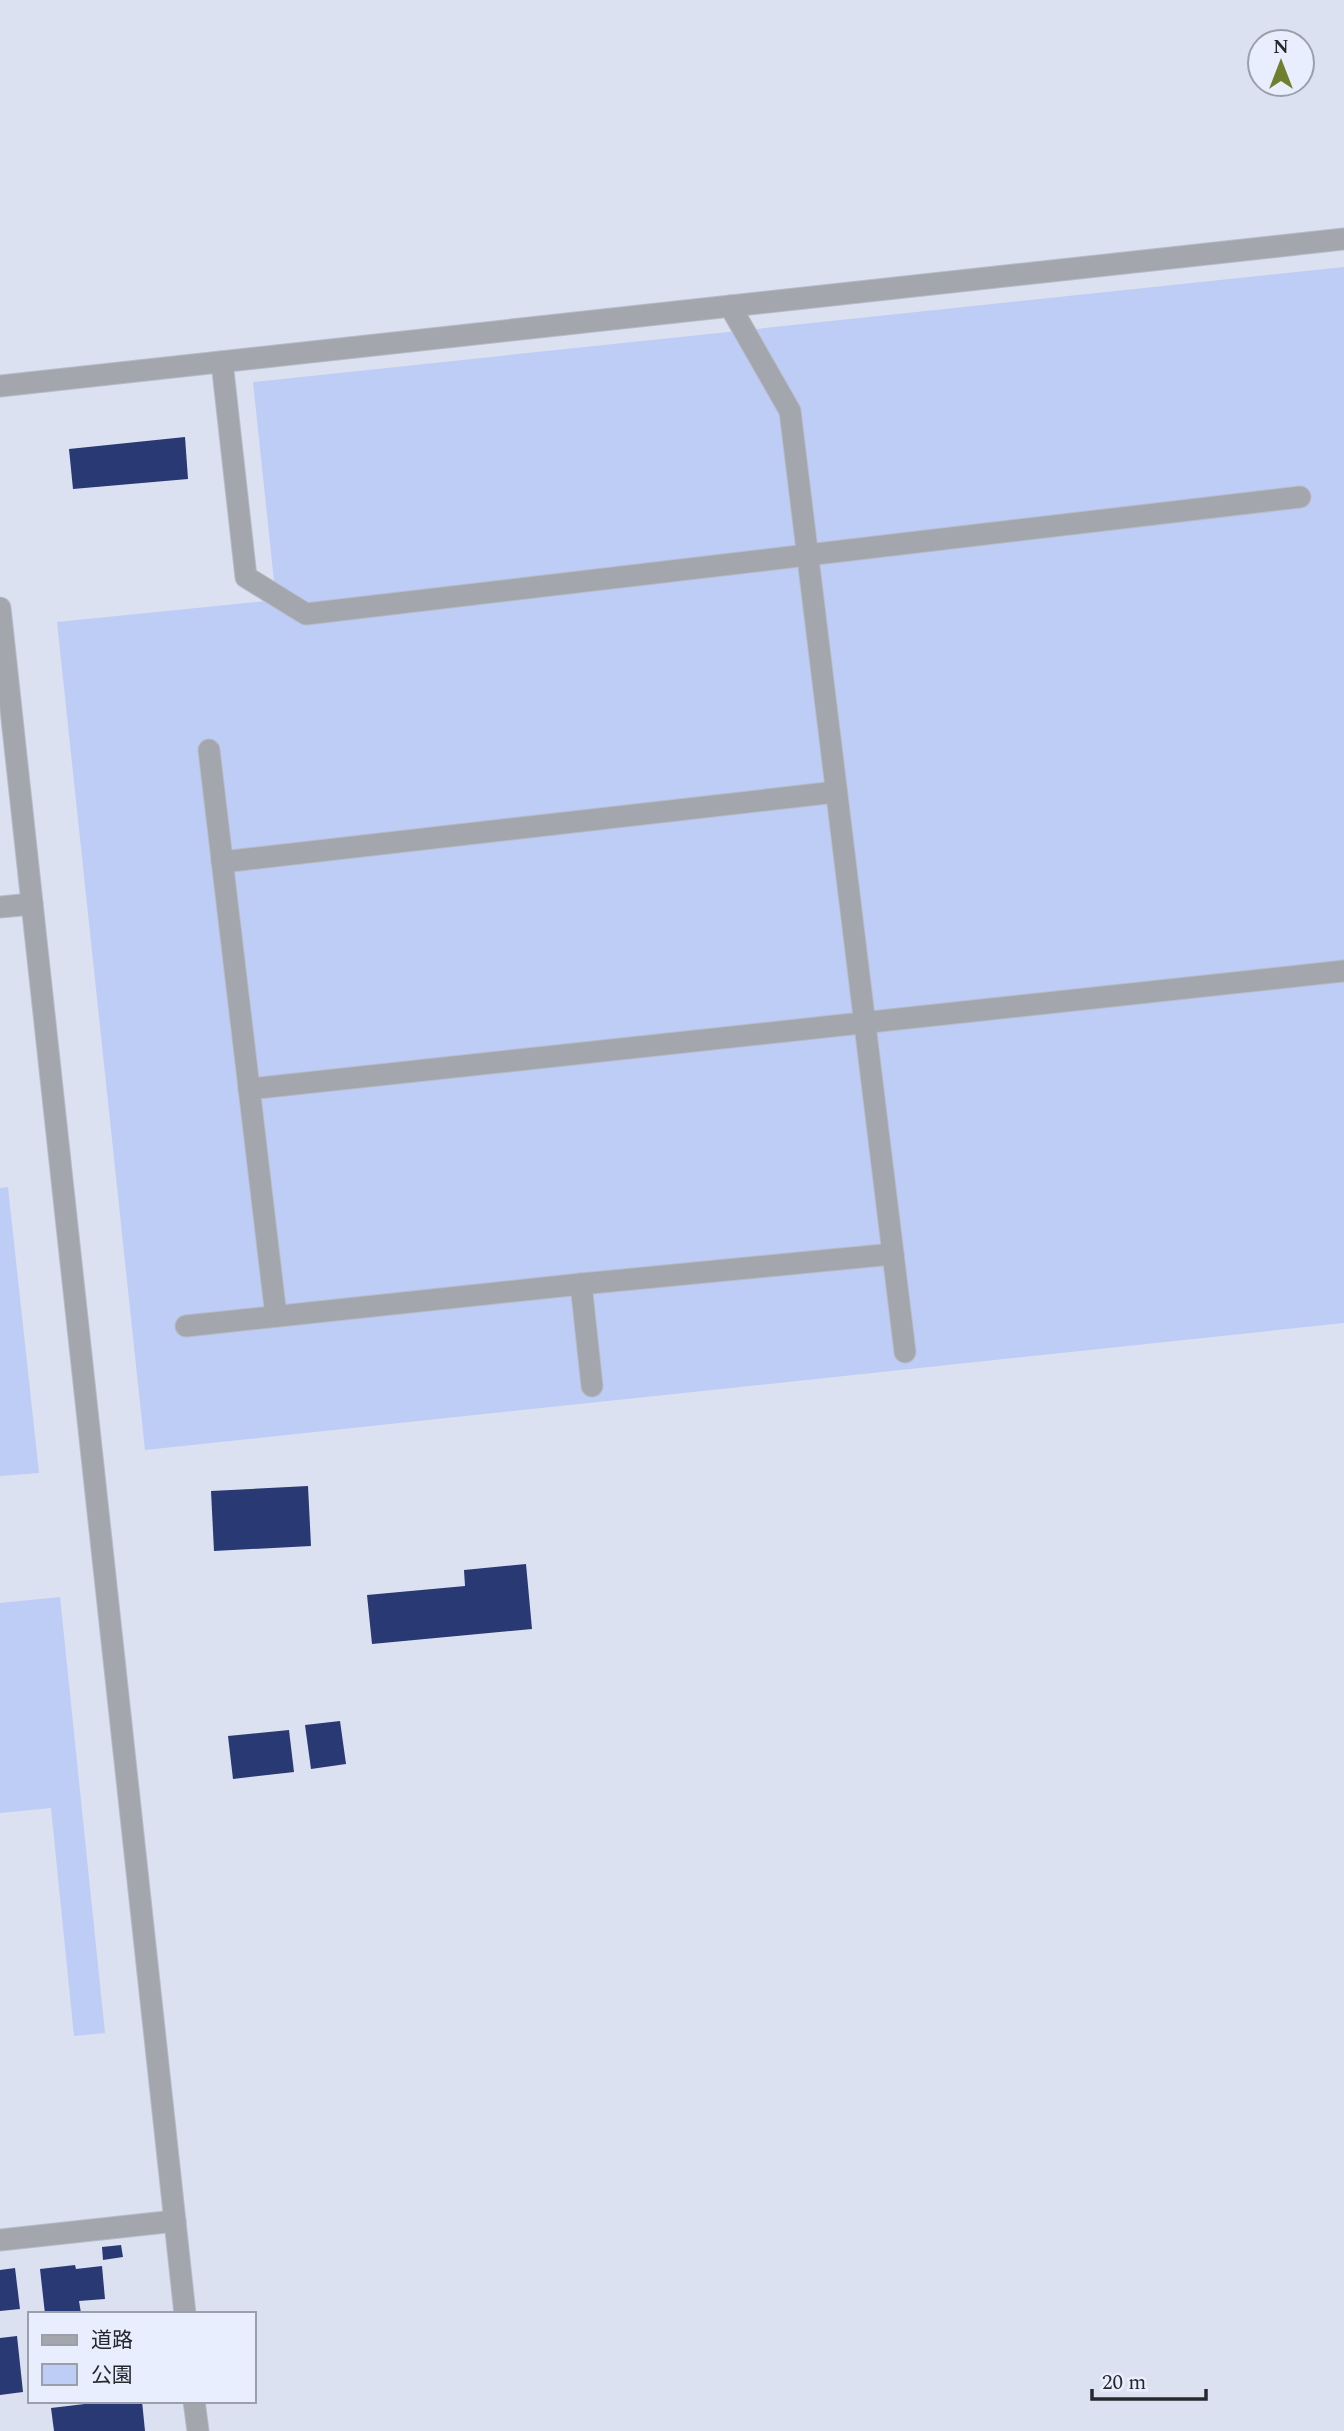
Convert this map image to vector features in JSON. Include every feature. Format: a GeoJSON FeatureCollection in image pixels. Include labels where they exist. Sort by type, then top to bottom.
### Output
{"type":"FeatureCollection","features":[{"type":"Feature","properties":{"kind":"street"},"geometry":{"type":"LineString","coordinates":[[0,386],[1344,239]]}},
{"type":"Feature","properties":{"kind":"street"},"geometry":{"type":"LineString","coordinates":[[730,306],[790,411],[905,1352]]}},
{"type":"Feature","properties":{"kind":"street"},"geometry":{"type":"LineString","coordinates":[[222,362],[246,577],[306,614],[1300,497]]}},
{"type":"Feature","properties":{"kind":"street"},"geometry":{"type":"LineString","coordinates":[[0,608],[185,2312]]}},
{"type":"Feature","properties":{"kind":"street"},"geometry":{"type":"LineString","coordinates":[[209,750],[276,1316]]}},
{"type":"Feature","properties":{"kind":"street"},"geometry":{"type":"LineString","coordinates":[[222,862],[836,792]]}},
{"type":"Feature","properties":{"kind":"street"},"geometry":{"type":"LineString","coordinates":[[0,907],[32,904]]}},
{"type":"Feature","properties":{"kind":"street"},"geometry":{"type":"LineString","coordinates":[[250,1089],[1344,971]]}},
{"type":"Feature","properties":{"kind":"street"},"geometry":{"type":"LineString","coordinates":[[186,1326],[893,1254]]}},
{"type":"Feature","properties":{"kind":"street"},"geometry":{"type":"LineString","coordinates":[[581,1284],[592,1386]]}},
{"type":"Feature","properties":{"kind":"street"},"geometry":{"type":"LineString","coordinates":[[0,2240],[175,2221]]}},
{"type":"Feature","properties":{"kind":"street"},"geometry":{"type":"LineString","coordinates":[[194,2403],[198,2431]]}},
{"type":"Feature","properties":{"kind":"green space"},"geometry":{"type":"Polygon","coordinates":[[[1344,267],[1344,1323],[145,1450],[57,622],[276,600],[253,382],[1344,267]]]}},
{"type":"Feature","properties":{"kind":"green space"},"geometry":{"type":"Polygon","coordinates":[[[8,1187],[39,1473],[0,1476],[0,1188],[8,1187]]]}},
{"type":"Feature","properties":{"kind":"green space"},"geometry":{"type":"Polygon","coordinates":[[[60,1597],[105,2033],[74,2036],[51,1808],[0,1813],[0,1603],[60,1597]]]}},
{"type":"Feature","properties":{"kind":"building"},"geometry":{"type":"Polygon","coordinates":[[[185,437],[188,479],[73,489],[69,449],[185,437]]]}},
{"type":"Feature","properties":{"kind":"building"},"geometry":{"type":"Polygon","coordinates":[[[308,1486],[311,1546],[214,1551],[211,1491],[308,1486]]]}},
{"type":"Feature","properties":{"kind":"building"},"geometry":{"type":"Polygon","coordinates":[[[526,1564],[532,1629],[372,1644],[367,1595],[465,1586],[464,1570],[526,1564]]]}},
{"type":"Feature","properties":{"kind":"building"},"geometry":{"type":"Polygon","coordinates":[[[340,1721],[346,1764],[311,1769],[305,1725],[340,1721]]]}},
{"type":"Feature","properties":{"kind":"building"},"geometry":{"type":"Polygon","coordinates":[[[289,1730],[294,1772],[233,1779],[228,1736],[289,1730]]]}},
{"type":"Feature","properties":{"kind":"building"},"geometry":{"type":"Polygon","coordinates":[[[121,2245],[123,2257],[103,2260],[102,2247],[121,2245]]]}},
{"type":"Feature","properties":{"kind":"building"},"geometry":{"type":"Polygon","coordinates":[[[75,2265],[76,2269],[102,2266],[105,2299],[79,2301],[81,2312],[45,2312],[40,2269],[75,2265]]]}},
{"type":"Feature","properties":{"kind":"building"},"geometry":{"type":"Polygon","coordinates":[[[15,2268],[20,2309],[0,2311],[0,2270],[15,2268]]]}},
{"type":"Feature","properties":{"kind":"building"},"geometry":{"type":"Polygon","coordinates":[[[17,2336],[23,2392],[0,2395],[0,2338],[17,2336]]]}},
{"type":"Feature","properties":{"kind":"building"},"geometry":{"type":"Polygon","coordinates":[[[93,2403],[142,2403],[145,2431],[54,2431],[51,2408],[93,2403]]]}}]}
